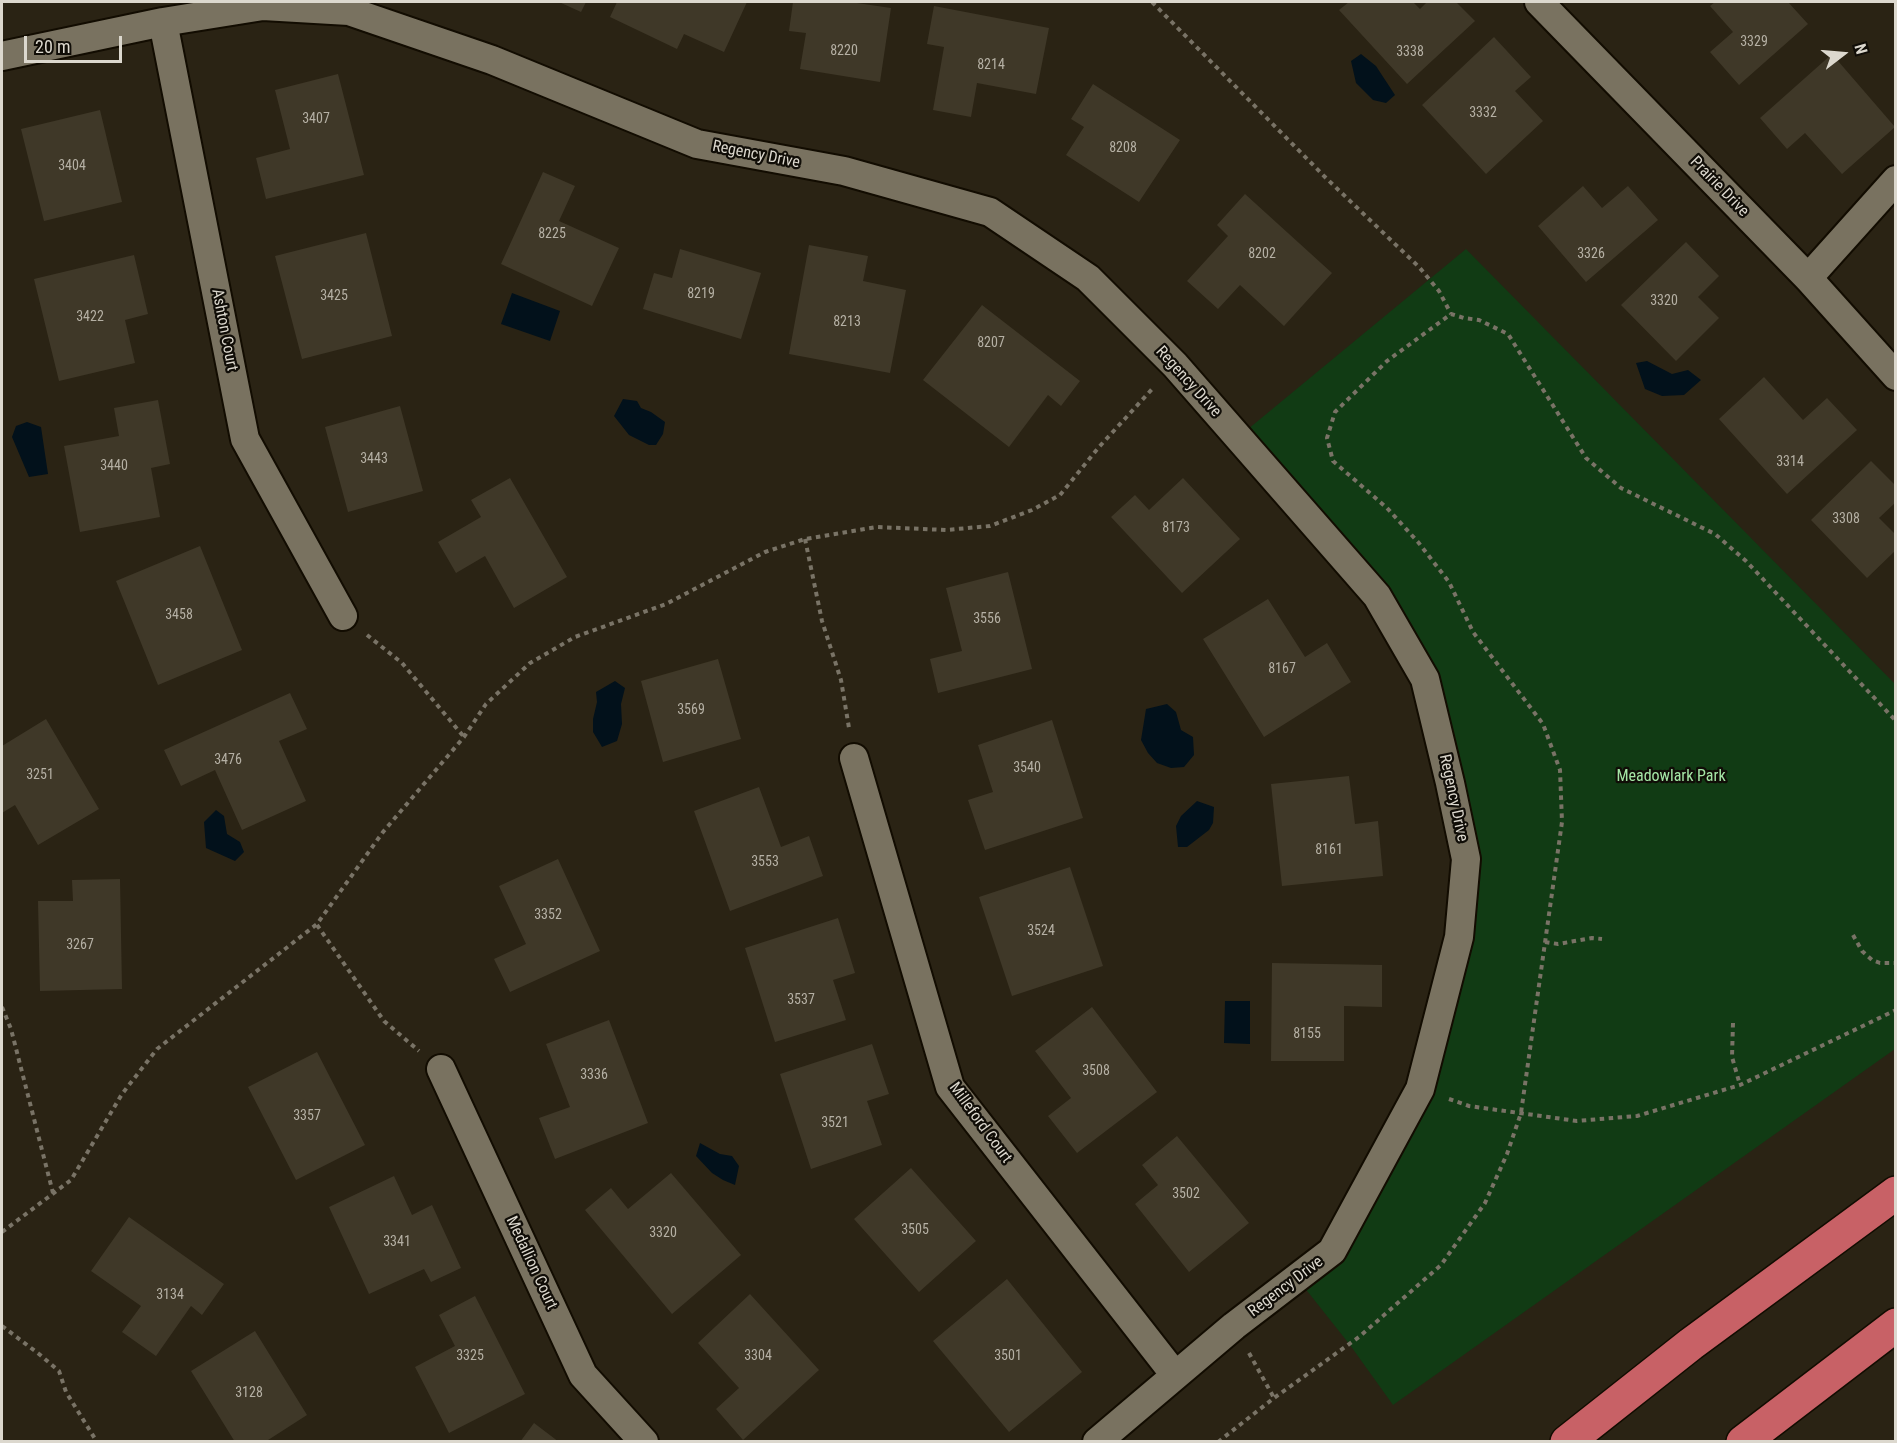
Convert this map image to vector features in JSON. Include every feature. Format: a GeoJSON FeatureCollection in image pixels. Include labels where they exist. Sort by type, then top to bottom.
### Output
{"type":"FeatureCollection","features":[{"type":"Feature","properties":{"kind":"highway"},"geometry":{"type":"LineString","coordinates":[[1567,1442],[1691,1344],[1896,1193]]}},
{"type":"Feature","properties":{"kind":"highway"},"geometry":{"type":"LineString","coordinates":[[1743,1442],[1896,1325]]}},
{"type":"Feature","properties":{"kind":"street","name":"Prairie Drive"},"geometry":{"type":"LineString","coordinates":[[1539,2],[1808,278],[1896,376]]}},
{"type":"Feature","properties":{"kind":"street","name":"Regency Drive"},"geometry":{"type":"LineString","coordinates":[[2,56],[164,22],[263,6],[350,11],[492,60],[697,144],[844,171],[990,212],[1088,278],[1175,365],[1377,596],[1425,679],[1466,859],[1459,938],[1420,1089],[1332,1251],[1234,1326],[1097,1442]]}},
{"type":"Feature","properties":{"kind":"street","name":"Ashton Court"},"geometry":{"type":"LineString","coordinates":[[164,22],[245,439],[343,616]]}},
{"type":"Feature","properties":{"kind":"street"},"geometry":{"type":"LineString","coordinates":[[1808,278],[1896,180]]}},
{"type":"Feature","properties":{"kind":"street","name":"Milleford Court"},"geometry":{"type":"LineString","coordinates":[[854,758],[950,1088],[1175,1374]]}},
{"type":"Feature","properties":{"kind":"street","name":"Medallion Court"},"geometry":{"type":"LineString","coordinates":[[441,1069],[584,1375],[644,1442]]}},
{"type":"Feature","properties":{"kind":"path"},"geometry":{"type":"LineString","coordinates":[[1152,2],[1326,178],[1419,267],[1439,291],[1451,314],[1479,320],[1508,334],[1586,458],[1621,488],[1715,534],[1746,561],[1896,721]]}},
{"type":"Feature","properties":{"kind":"path"},"geometry":{"type":"LineString","coordinates":[[1218,1442],[1274,1398],[1359,1337],[1441,1265],[1485,1203],[1507,1154],[1521,1113],[1562,822],[1560,770],[1544,724],[1473,632],[1449,582],[1419,542],[1387,508],[1333,461],[1327,438],[1335,412],[1387,361],[1451,314]]}},
{"type":"Feature","properties":{"kind":"path"},"geometry":{"type":"LineString","coordinates":[[2,1232],[71,1180],[122,1094],[157,1049],[317,924],[383,832],[464,737],[486,704],[530,663],[575,637],[666,604],[765,552],[805,539],[877,527],[946,530],[990,526],[1032,510],[1060,495],[1099,447],[1175,365]]}},
{"type":"Feature","properties":{"kind":"path"},"geometry":{"type":"LineString","coordinates":[[805,539],[822,621],[841,680],[854,758]]}},
{"type":"Feature","properties":{"kind":"path"},"geometry":{"type":"LineString","coordinates":[[343,616],[402,663],[464,737]]}},
{"type":"Feature","properties":{"kind":"path"},"geometry":{"type":"LineString","coordinates":[[317,924],[384,1021],[441,1069]]}},
{"type":"Feature","properties":{"kind":"path"},"geometry":{"type":"LineString","coordinates":[[1853,935],[1862,951],[1872,960],[1888,964],[1896,963]]}},
{"type":"Feature","properties":{"kind":"path"},"geometry":{"type":"LineString","coordinates":[[1545,942],[1558,944],[1592,938],[1602,939]]}},
{"type":"Feature","properties":{"kind":"path"},"geometry":{"type":"LineString","coordinates":[[2,1007],[11,1029],[52,1193]]}},
{"type":"Feature","properties":{"kind":"path"},"geometry":{"type":"LineString","coordinates":[[1420,1089],[1469,1106],[1577,1121],[1637,1116],[1740,1085],[1896,1010]]}},
{"type":"Feature","properties":{"kind":"path"},"geometry":{"type":"LineString","coordinates":[[1733,1023],[1732,1058],[1740,1085]]}},
{"type":"Feature","properties":{"kind":"path"},"geometry":{"type":"LineString","coordinates":[[2,1326],[59,1371],[66,1392],[96,1442]]}},
{"type":"Feature","properties":{"kind":"path"},"geometry":{"type":"LineString","coordinates":[[1234,1326],[1274,1398]]}},
{"type":"Feature","properties":{"kind":"green space","name":"Meadowlark Park"},"geometry":{"type":"Polygon","coordinates":[[[1466,249],[1895,684],[1895,1049],[1393,1405],[1350,1345],[1300,1282],[1405,1140],[1458,869],[1425,706],[1363,585],[1236,439],[1466,249]]]}},
{"type":"Feature","properties":{"kind":"water"},"geometry":{"type":"Polygon","coordinates":[[[1361,54],[1376,66],[1395,95],[1386,103],[1373,100],[1356,83],[1351,61],[1361,54]]]}},
{"type":"Feature","properties":{"kind":"water"},"geometry":{"type":"Polygon","coordinates":[[[512,293],[560,311],[550,341],[501,324],[512,293]]]}},
{"type":"Feature","properties":{"kind":"water"},"geometry":{"type":"Polygon","coordinates":[[[1647,361],[1672,374],[1688,370],[1701,380],[1684,395],[1662,396],[1645,389],[1636,363],[1647,361]]]}},
{"type":"Feature","properties":{"kind":"water"},"geometry":{"type":"Polygon","coordinates":[[[623,399],[637,401],[641,408],[665,422],[663,434],[656,445],[649,445],[629,435],[614,416],[623,399]]]}},
{"type":"Feature","properties":{"kind":"water"},"geometry":{"type":"Polygon","coordinates":[[[27,422],[41,427],[48,474],[29,477],[12,437],[16,426],[27,422]]]}},
{"type":"Feature","properties":{"kind":"water"},"geometry":{"type":"Polygon","coordinates":[[[615,681],[625,688],[621,704],[622,724],[617,741],[602,747],[593,732],[596,692],[615,681]]]}},
{"type":"Feature","properties":{"kind":"water"},"geometry":{"type":"Polygon","coordinates":[[[1167,704],[1176,712],[1181,730],[1193,737],[1194,755],[1184,767],[1171,768],[1157,763],[1141,740],[1146,709],[1167,704]]]}},
{"type":"Feature","properties":{"kind":"water"},"geometry":{"type":"Polygon","coordinates":[[[1197,801],[1214,807],[1213,823],[1209,830],[1187,847],[1178,847],[1176,826],[1181,816],[1197,801]]]}},
{"type":"Feature","properties":{"kind":"water"},"geometry":{"type":"Polygon","coordinates":[[[216,810],[224,816],[227,834],[240,842],[244,852],[235,861],[206,848],[204,822],[216,810]]]}},
{"type":"Feature","properties":{"kind":"water"},"geometry":{"type":"Polygon","coordinates":[[[1225,1001],[1250,1001],[1250,1044],[1224,1043],[1225,1001]]]}},
{"type":"Feature","properties":{"kind":"water"},"geometry":{"type":"Polygon","coordinates":[[[700,1143],[720,1154],[732,1156],[739,1166],[735,1185],[712,1173],[696,1156],[700,1143]]]}},
{"type":"Feature","properties":{"kind":"building"},"geometry":{"type":"Polygon","coordinates":[[[559,2],[586,2],[581,12],[559,2]]]}},
{"type":"Feature","properties":{"kind":"building"},"geometry":{"type":"Polygon","coordinates":[[[617,2],[747,2],[724,52],[684,34],[677,49],[610,17],[617,2]]]}},
{"type":"Feature","properties":{"kind":"building"},"geometry":{"type":"Polygon","coordinates":[[[793,2],[850,2],[891,8],[880,82],[800,69],[806,33],[789,31],[793,2]]]}},
{"type":"Feature","properties":{"kind":"building"},"geometry":{"type":"Polygon","coordinates":[[[1349,2],[1413,2],[1420,9],[1427,2],[1456,2],[1475,21],[1407,84],[1339,10],[1349,2]]]}},
{"type":"Feature","properties":{"kind":"building"},"geometry":{"type":"Polygon","coordinates":[[[1715,2],[1788,2],[1808,24],[1739,85],[1710,52],[1733,32],[1710,6],[1715,2]]]}},
{"type":"Feature","properties":{"kind":"building"},"geometry":{"type":"Polygon","coordinates":[[[934,6],[1049,28],[1036,94],[977,83],[971,117],[933,110],[944,47],[927,44],[934,6]]]}},
{"type":"Feature","properties":{"kind":"building"},"geometry":{"type":"Polygon","coordinates":[[[1494,37],[1531,77],[1515,91],[1543,121],[1486,174],[1422,105],[1494,37]]]}},
{"type":"Feature","properties":{"kind":"building"},"geometry":{"type":"Polygon","coordinates":[[[1832,54],[1895,127],[1842,174],[1805,133],[1787,149],[1760,118],[1832,54]]]}},
{"type":"Feature","properties":{"kind":"building"},"geometry":{"type":"Polygon","coordinates":[[[338,74],[364,175],[266,199],[256,158],[290,149],[275,90],[338,74]]]}},
{"type":"Feature","properties":{"kind":"building"},"geometry":{"type":"Polygon","coordinates":[[[1093,84],[1180,140],[1139,202],[1066,155],[1084,127],[1071,119],[1093,84]]]}},
{"type":"Feature","properties":{"kind":"building"},"geometry":{"type":"Polygon","coordinates":[[[100,110],[122,202],[44,221],[21,129],[100,110]]]}},
{"type":"Feature","properties":{"kind":"building"},"geometry":{"type":"Polygon","coordinates":[[[543,172],[575,186],[559,221],[619,248],[592,306],[501,264],[543,172]]]}},
{"type":"Feature","properties":{"kind":"building"},"geometry":{"type":"Polygon","coordinates":[[[1583,186],[1602,208],[1628,186],[1658,220],[1586,282],[1538,226],[1583,186]]]}},
{"type":"Feature","properties":{"kind":"building"},"geometry":{"type":"Polygon","coordinates":[[[1245,194],[1332,273],[1284,326],[1240,285],[1218,309],[1187,281],[1228,236],[1217,225],[1245,194]]]}},
{"type":"Feature","properties":{"kind":"building"},"geometry":{"type":"Polygon","coordinates":[[[366,233],[392,336],[302,359],[275,256],[366,233]]]}},
{"type":"Feature","properties":{"kind":"building"},"geometry":{"type":"Polygon","coordinates":[[[1686,242],[1719,276],[1698,297],[1719,318],[1676,361],[1621,305],[1686,242]]]}},
{"type":"Feature","properties":{"kind":"building"},"geometry":{"type":"Polygon","coordinates":[[[809,245],[868,256],[863,281],[906,290],[890,373],[789,354],[809,245]]]}},
{"type":"Feature","properties":{"kind":"building"},"geometry":{"type":"Polygon","coordinates":[[[680,249],[761,273],[741,339],[643,309],[654,273],[672,278],[680,249]]]}},
{"type":"Feature","properties":{"kind":"building"},"geometry":{"type":"Polygon","coordinates":[[[134,255],[148,314],[125,320],[135,363],[59,381],[34,279],[134,255]]]}},
{"type":"Feature","properties":{"kind":"building"},"geometry":{"type":"Polygon","coordinates":[[[982,305],[1080,381],[1061,406],[1048,395],[1009,447],[923,380],[982,305]]]}},
{"type":"Feature","properties":{"kind":"building"},"geometry":{"type":"Polygon","coordinates":[[[1764,377],[1803,420],[1827,398],[1857,430],[1787,494],[1719,419],[1764,377]]]}},
{"type":"Feature","properties":{"kind":"building"},"geometry":{"type":"Polygon","coordinates":[[[158,400],[170,464],[151,468],[160,517],[80,532],[64,446],[119,436],[114,408],[158,400]]]}},
{"type":"Feature","properties":{"kind":"building"},"geometry":{"type":"Polygon","coordinates":[[[400,406],[423,491],[348,512],[325,427],[400,406]]]}},
{"type":"Feature","properties":{"kind":"building"},"geometry":{"type":"Polygon","coordinates":[[[1871,461],[1896,486],[1896,502],[1879,518],[1896,535],[1896,550],[1867,578],[1811,520],[1871,461]]]}},
{"type":"Feature","properties":{"kind":"building"},"geometry":{"type":"Polygon","coordinates":[[[510,478],[567,577],[514,608],[485,556],[456,573],[438,542],[481,517],[471,500],[510,478]]]}},
{"type":"Feature","properties":{"kind":"building"},"geometry":{"type":"Polygon","coordinates":[[[1183,478],[1240,539],[1182,593],[1111,517],[1135,495],[1149,510],[1183,478]]]}},
{"type":"Feature","properties":{"kind":"building"},"geometry":{"type":"Polygon","coordinates":[[[200,546],[242,650],[158,685],[116,581],[200,546]]]}},
{"type":"Feature","properties":{"kind":"building"},"geometry":{"type":"Polygon","coordinates":[[[1008,572],[1032,669],[938,693],[930,659],[962,651],[946,588],[1008,572]]]}},
{"type":"Feature","properties":{"kind":"building"},"geometry":{"type":"Polygon","coordinates":[[[1268,599],[1305,657],[1327,643],[1351,682],[1264,737],[1203,639],[1268,599]]]}},
{"type":"Feature","properties":{"kind":"building"},"geometry":{"type":"Polygon","coordinates":[[[718,659],[741,739],[663,762],[641,681],[718,659]]]}},
{"type":"Feature","properties":{"kind":"building"},"geometry":{"type":"Polygon","coordinates":[[[290,693],[307,729],[279,741],[306,801],[242,830],[215,770],[181,786],[164,750],[290,693]]]}},
{"type":"Feature","properties":{"kind":"building"},"geometry":{"type":"Polygon","coordinates":[[[46,719],[99,809],[38,845],[15,805],[2,813],[2,746],[46,719]]]}},
{"type":"Feature","properties":{"kind":"building"},"geometry":{"type":"Polygon","coordinates":[[[1052,720],[1083,818],[985,850],[968,800],[993,792],[978,745],[1052,720]]]}},
{"type":"Feature","properties":{"kind":"building"},"geometry":{"type":"Polygon","coordinates":[[[1349,776],[1355,824],[1378,821],[1383,876],[1282,886],[1271,784],[1349,776]]]}},
{"type":"Feature","properties":{"kind":"building"},"geometry":{"type":"Polygon","coordinates":[[[759,787],[781,847],[809,836],[823,876],[730,911],[694,811],[759,787]]]}},
{"type":"Feature","properties":{"kind":"building"},"geometry":{"type":"Polygon","coordinates":[[[558,859],[600,951],[510,992],[494,959],[526,944],[499,886],[558,859]]]}},
{"type":"Feature","properties":{"kind":"building"},"geometry":{"type":"Polygon","coordinates":[[[1070,867],[1103,966],[1012,996],[979,897],[1070,867]]]}},
{"type":"Feature","properties":{"kind":"building"},"geometry":{"type":"Polygon","coordinates":[[[120,879],[122,989],[40,991],[38,901],[73,901],[72,880],[120,879]]]}},
{"type":"Feature","properties":{"kind":"building"},"geometry":{"type":"Polygon","coordinates":[[[838,918],[855,973],[833,980],[846,1020],[775,1042],[745,948],[838,918]]]}},
{"type":"Feature","properties":{"kind":"building"},"geometry":{"type":"Polygon","coordinates":[[[1272,963],[1382,965],[1382,1007],[1344,1006],[1344,1061],[1271,1061],[1272,963]]]}},
{"type":"Feature","properties":{"kind":"building"},"geometry":{"type":"Polygon","coordinates":[[[1092,1007],[1157,1092],[1077,1153],[1048,1116],[1071,1098],[1035,1051],[1092,1007]]]}},
{"type":"Feature","properties":{"kind":"building"},"geometry":{"type":"Polygon","coordinates":[[[609,1020],[648,1123],[555,1159],[539,1118],[570,1107],[546,1044],[609,1020]]]}},
{"type":"Feature","properties":{"kind":"building"},"geometry":{"type":"Polygon","coordinates":[[[872,1044],[889,1094],[867,1101],[882,1145],[811,1169],[780,1074],[872,1044]]]}},
{"type":"Feature","properties":{"kind":"building"},"geometry":{"type":"Polygon","coordinates":[[[317,1052],[365,1145],[296,1180],[248,1087],[317,1052]]]}},
{"type":"Feature","properties":{"kind":"building"},"geometry":{"type":"Polygon","coordinates":[[[1177,1136],[1249,1223],[1189,1272],[1135,1204],[1158,1185],[1142,1165],[1177,1136]]]}},
{"type":"Feature","properties":{"kind":"building"},"geometry":{"type":"Polygon","coordinates":[[[911,1168],[976,1241],[919,1292],[854,1219],[911,1168]]]}},
{"type":"Feature","properties":{"kind":"building"},"geometry":{"type":"Polygon","coordinates":[[[671,1173],[741,1255],[672,1314],[585,1210],[611,1188],[628,1209],[671,1173]]]}},
{"type":"Feature","properties":{"kind":"building"},"geometry":{"type":"Polygon","coordinates":[[[394,1176],[412,1215],[432,1205],[461,1268],[431,1282],[424,1269],[369,1294],[329,1207],[394,1176]]]}},
{"type":"Feature","properties":{"kind":"building"},"geometry":{"type":"Polygon","coordinates":[[[129,1217],[224,1284],[202,1315],[191,1306],[156,1356],[122,1332],[141,1306],[91,1271],[129,1217]]]}},
{"type":"Feature","properties":{"kind":"building"},"geometry":{"type":"Polygon","coordinates":[[[1007,1279],[1082,1372],[1009,1432],[933,1341],[1007,1279]]]}},
{"type":"Feature","properties":{"kind":"building"},"geometry":{"type":"Polygon","coordinates":[[[750,1294],[819,1370],[743,1440],[716,1409],[739,1388],[698,1343],[750,1294]]]}},
{"type":"Feature","properties":{"kind":"building"},"geometry":{"type":"Polygon","coordinates":[[[475,1296],[525,1394],[449,1433],[415,1367],[455,1346],[439,1315],[475,1296]]]}},
{"type":"Feature","properties":{"kind":"building"},"geometry":{"type":"Polygon","coordinates":[[[255,1331],[307,1415],[265,1442],[235,1442],[191,1371],[255,1331]]]}},
{"type":"Feature","properties":{"kind":"building"},"geometry":{"type":"Polygon","coordinates":[[[534,1423],[559,1442],[520,1442],[534,1423]]]}}]}
